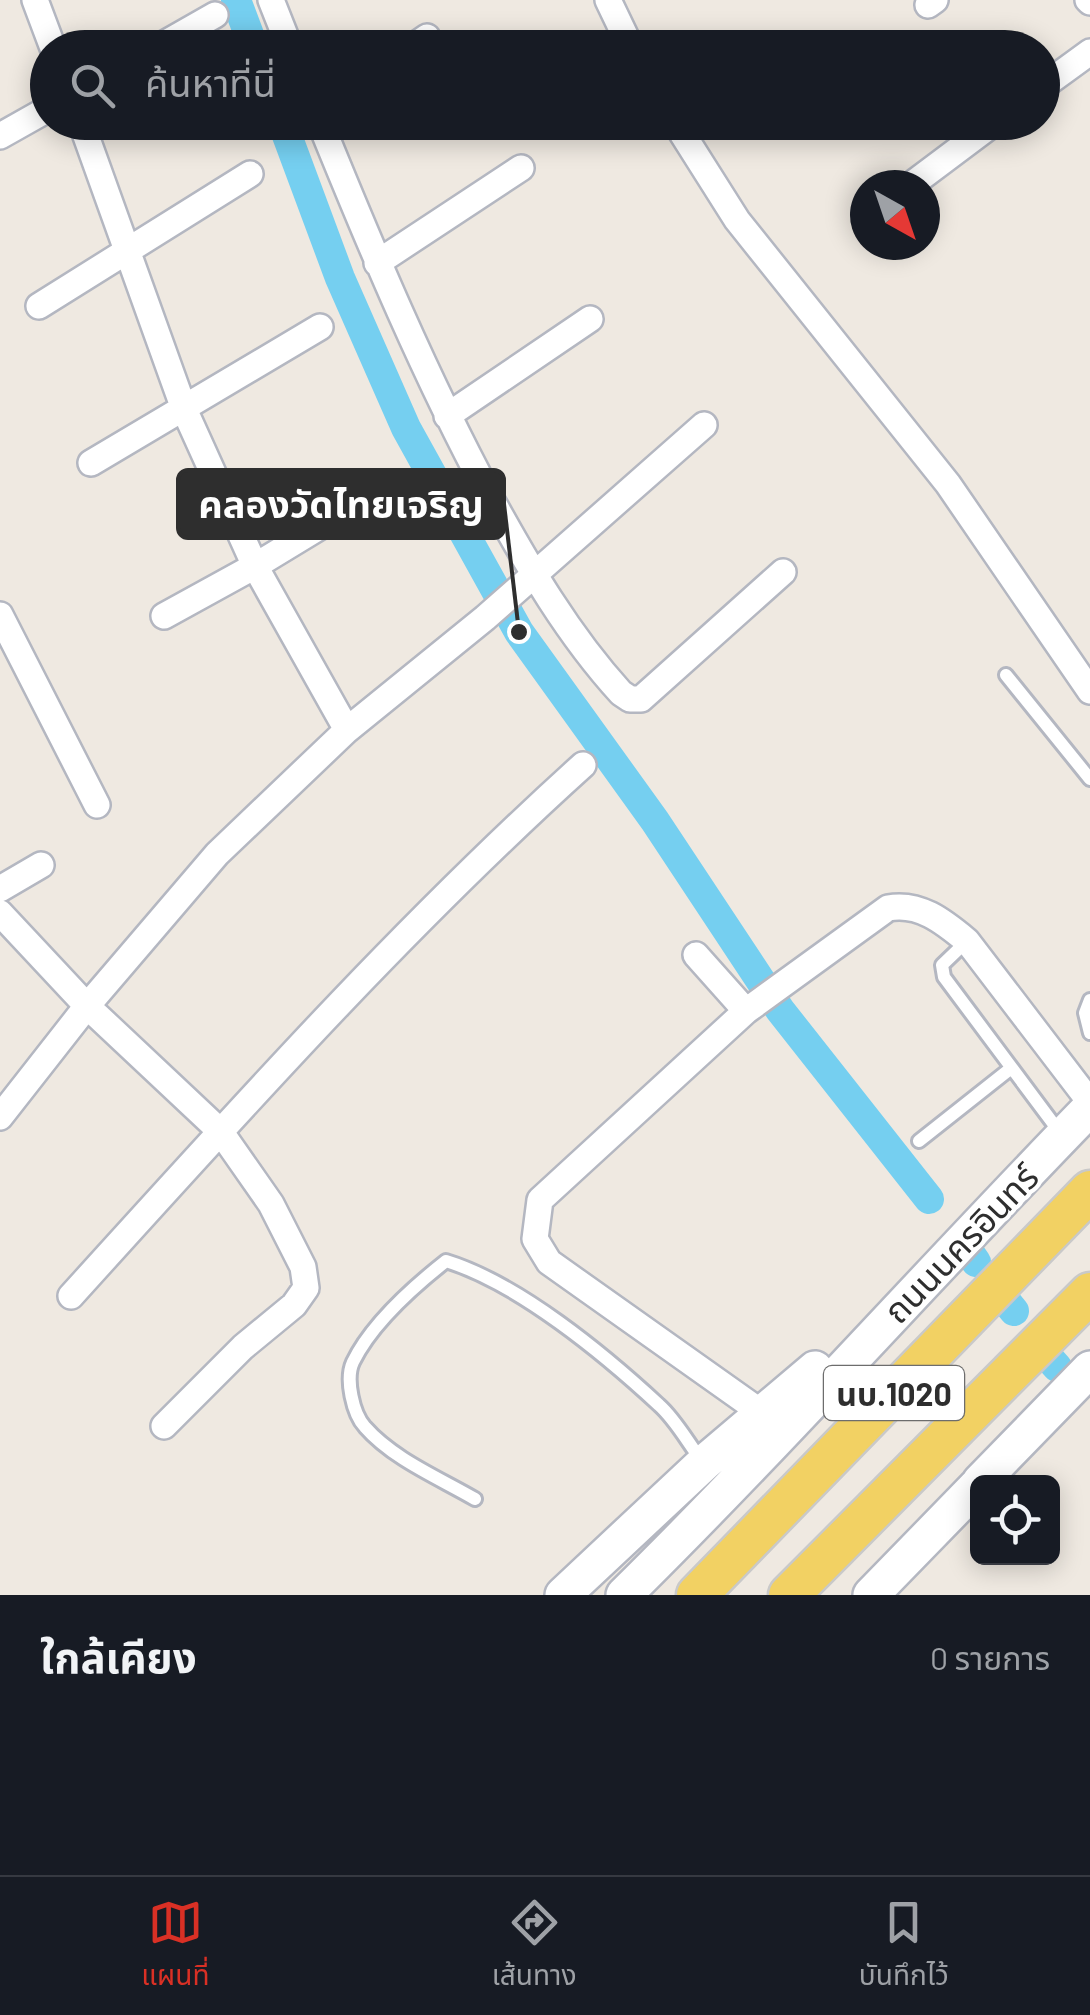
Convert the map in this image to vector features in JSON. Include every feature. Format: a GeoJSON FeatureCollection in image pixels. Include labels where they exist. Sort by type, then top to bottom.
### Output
{"type":"FeatureCollection","features":[{"type":"Feature","properties":{"kind":"main road","name":"ถนนนครอินทร์"},"geometry":{"type":"LineString","coordinates":[[624,1595],[699,1522],[1090,1105]]}},
{"type":"Feature","properties":{"kind":"main road","name":"ถนนนครอินทร์"},"geometry":{"type":"LineString","coordinates":[[697,1595],[1090,1191]]}},
{"type":"Feature","properties":{"kind":"main road"},"geometry":{"type":"LineString","coordinates":[[562,1595],[704,1463],[937,1265]]}},
{"type":"Feature","properties":{"kind":"main road","name":"นบ.1020"},"geometry":{"type":"LineString","coordinates":[[789,1595],[1090,1293]]}},
{"type":"Feature","properties":{"kind":"main road"},"geometry":{"type":"LineString","coordinates":[[987,1475],[1090,1369]]}},
{"type":"Feature","properties":{"kind":"main road"},"geometry":{"type":"LineString","coordinates":[[870,1595],[970,1492]]}},
{"type":"Feature","properties":{"kind":"street"},"geometry":{"type":"LineString","coordinates":[[35,0],[46,30]]}},
{"type":"Feature","properties":{"kind":"street"},"geometry":{"type":"LineString","coordinates":[[272,0],[283,30]]}},
{"type":"Feature","properties":{"kind":"street"},"geometry":{"type":"LineString","coordinates":[[608,0],[623,30]]}},
{"type":"Feature","properties":{"kind":"street"},"geometry":{"type":"LineString","coordinates":[[189,30],[215,15]]}},
{"type":"Feature","properties":{"kind":"street"},"geometry":{"type":"LineString","coordinates":[[1060,74],[1090,52]]}},
{"type":"Feature","properties":{"kind":"street"},"geometry":{"type":"LineString","coordinates":[[0,136],[30,119]]}},
{"type":"Feature","properties":{"kind":"street"},"geometry":{"type":"LineString","coordinates":[[88,140],[184,409],[255,566],[346,730]]}},
{"type":"Feature","properties":{"kind":"street"},"geometry":{"type":"LineString","coordinates":[[327,140],[377,263],[526,581],[620,693],[630,699],[642,699],[784,572]]}},
{"type":"Feature","properties":{"kind":"street"},"geometry":{"type":"LineString","coordinates":[[687,140],[737,220],[948,484],[1090,691]]}},
{"type":"Feature","properties":{"kind":"street"},"geometry":{"type":"LineString","coordinates":[[931,170],[971,140]]}},
{"type":"Feature","properties":{"kind":"street"},"geometry":{"type":"LineString","coordinates":[[377,263],[520,168]]}},
{"type":"Feature","properties":{"kind":"street"},"geometry":{"type":"LineString","coordinates":[[39,306],[250,174]]}},
{"type":"Feature","properties":{"kind":"street"},"geometry":{"type":"LineString","coordinates":[[447,416],[590,320]]}},
{"type":"Feature","properties":{"kind":"street"},"geometry":{"type":"LineString","coordinates":[[91,463],[320,326]]}},
{"type":"Feature","properties":{"kind":"street"},"geometry":{"type":"LineString","coordinates":[[0,1117],[87,1006],[217,854],[346,730],[484,618],[704,426]]}},
{"type":"Feature","properties":{"kind":"street"},"geometry":{"type":"LineString","coordinates":[[164,616],[390,484]]}},
{"type":"Feature","properties":{"kind":"street"},"geometry":{"type":"LineString","coordinates":[[0,615],[97,805]]}},
{"type":"Feature","properties":{"kind":"street"},"geometry":{"type":"LineString","coordinates":[[70,1296],[323,1019],[466,874],[583,764]]}},
{"type":"Feature","properties":{"kind":"street"},"geometry":{"type":"LineString","coordinates":[[0,889],[41,865]]}},
{"type":"Feature","properties":{"kind":"street"},"geometry":{"type":"LineString","coordinates":[[762,1413],[548,1262],[535,1240],[540,1200],[752,1006],[888,908],[908,904],[952,928],[967,941],[1090,1105]]}},
{"type":"Feature","properties":{"kind":"street"},"geometry":{"type":"LineString","coordinates":[[0,913],[87,1006],[220,1131],[272,1204],[303,1267],[306,1288],[294,1305],[244,1347],[164,1426]]}},
{"type":"Feature","properties":{"kind":"street"},"geometry":{"type":"LineString","coordinates":[[696,956],[752,1006]]}},
{"type":"Feature","properties":{"kind":"lane"},"geometry":{"type":"LineString","coordinates":[[1006,674],[1090,780]]}},
{"type":"Feature","properties":{"kind":"lane"},"geometry":{"type":"LineString","coordinates":[[967,941],[942,964],[944,977],[1063,1136]]}},
{"type":"Feature","properties":{"kind":"lane"},"geometry":{"type":"LineString","coordinates":[[1090,1000],[1085,1012],[1090,1033]]}},
{"type":"Feature","properties":{"kind":"lane"},"geometry":{"type":"LineString","coordinates":[[918,1141],[1010,1069]]}},
{"type":"Feature","properties":{"kind":"lane"},"geometry":{"type":"LineString","coordinates":[[475,1499],[406,1459],[364,1426],[354,1409],[351,1385],[351,1365],[393,1307],[446,1261],[474,1269],[524,1298],[601,1355],[662,1407],[704,1463]]}},
{"type":"Feature","properties":{"kind":"waterway"},"geometry":{"type":"LineString","coordinates":[[236,0],[247,30]]}},
{"type":"Feature","properties":{"kind":"waterway"},"geometry":{"type":"LineString","coordinates":[[289,140],[340,278],[406,428],[519,632],[655,821],[780,1010],[929,1199]]}},
{"type":"Feature","properties":{"kind":"waterway"},"geometry":{"type":"LineString","coordinates":[[967,1249],[976,1262]]}},
{"type":"Feature","properties":{"kind":"waterway"},"geometry":{"type":"LineString","coordinates":[[1005,1300],[1014,1311]]}},
{"type":"Feature","properties":{"kind":"waterway"},"geometry":{"type":"LineString","coordinates":[[1049,1358],[1057,1367]]}},
{"type":"Feature","properties":{"kind":"place","name":"คลองวัดไทยเจริญ"},"geometry":{"type":"Point","coordinates":[519,632]}}]}
